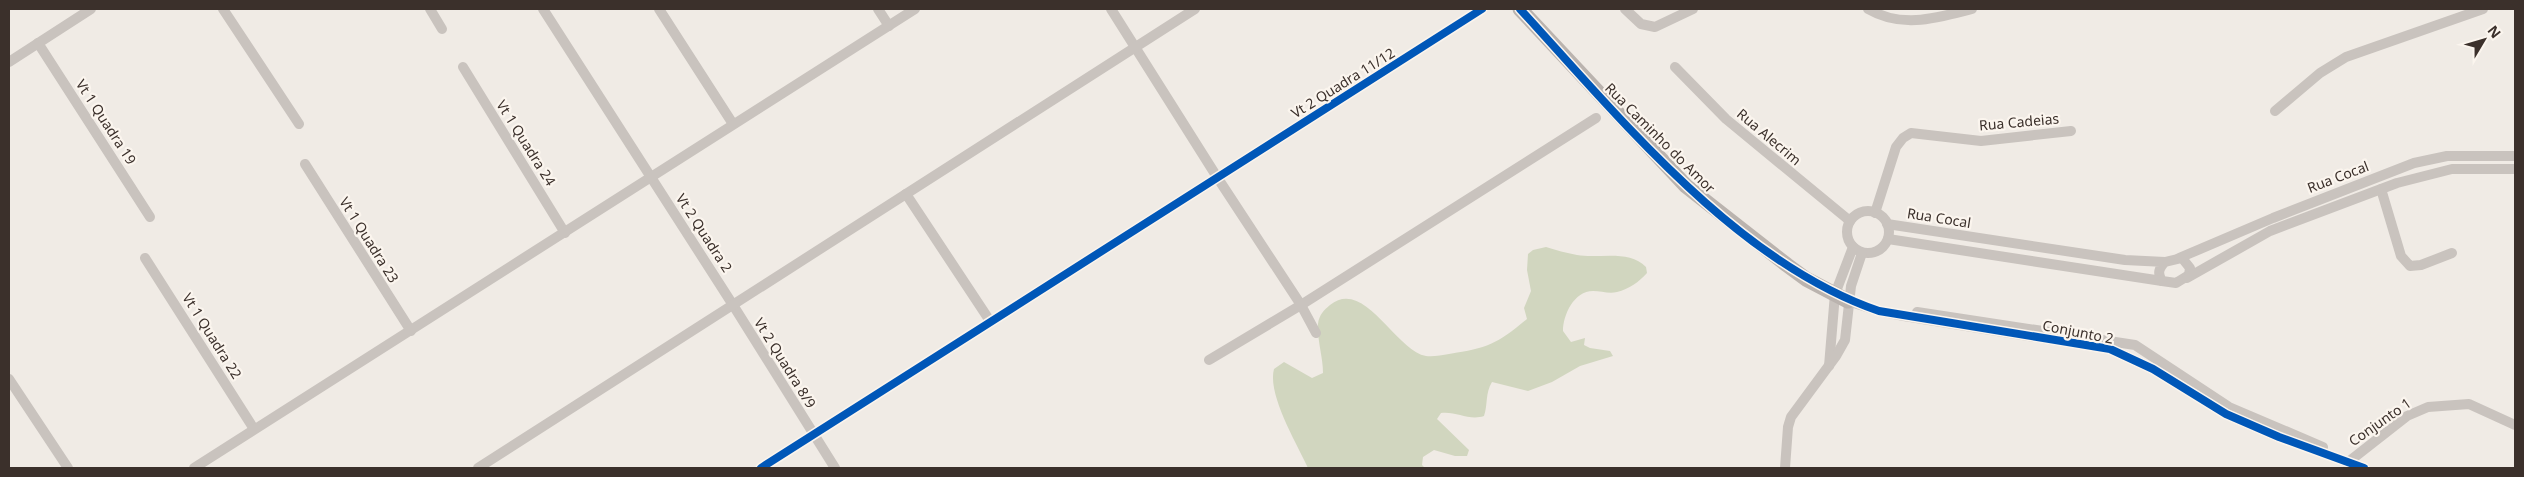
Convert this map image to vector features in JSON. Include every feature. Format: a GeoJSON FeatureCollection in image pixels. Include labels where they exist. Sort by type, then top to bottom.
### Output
{"type":"FeatureCollection","features":[{"type":"Feature","properties":{"kind":"street"},"geometry":{"type":"LineString","coordinates":[[9,62],[92,9]]}},
{"type":"Feature","properties":{"kind":"street"},"geometry":{"type":"LineString","coordinates":[[224,9],[299,124]]}},
{"type":"Feature","properties":{"kind":"street"},"geometry":{"type":"LineString","coordinates":[[430,9],[442,29]]}},
{"type":"Feature","properties":{"kind":"street","name":"Vt 2 Quadra 2"},"geometry":{"type":"LineString","coordinates":[[543,9],[733,305]]}},
{"type":"Feature","properties":{"kind":"street"},"geometry":{"type":"LineString","coordinates":[[659,9],[732,124]]}},
{"type":"Feature","properties":{"kind":"street"},"geometry":{"type":"LineString","coordinates":[[878,9],[889,26]]}},
{"type":"Feature","properties":{"kind":"street"},"geometry":{"type":"LineString","coordinates":[[194,468],[915,9]]}},
{"type":"Feature","properties":{"kind":"street"},"geometry":{"type":"LineString","coordinates":[[1111,9],[1217,177],[1301,305],[1316,333]]}},
{"type":"Feature","properties":{"kind":"street"},"geometry":{"type":"LineString","coordinates":[[478,468],[1195,9]]}},
{"type":"Feature","properties":{"kind":"street","name":"Vt 2 Quadra 11/12"},"geometry":{"type":"LineString","coordinates":[[761,468],[990,320],[1482,9]]}},
{"type":"Feature","properties":{"kind":"street","name":"Rua Caminho do Amor"},"geometry":{"type":"LineString","coordinates":[[1520,9],[1686,186],[1806,279],[1841,297],[1874,310]]}},
{"type":"Feature","properties":{"kind":"street"},"geometry":{"type":"LineString","coordinates":[[1625,9],[1641,24],[1655,28],[1693,9]]}},
{"type":"Feature","properties":{"kind":"street"},"geometry":{"type":"LineString","coordinates":[[1868,9],[1879,15],[1905,21],[1924,20],[1972,9]]}},
{"type":"Feature","properties":{"kind":"street"},"geometry":{"type":"LineString","coordinates":[[2275,111],[2320,73],[2346,57],[2483,9]]}},
{"type":"Feature","properties":{"kind":"street","name":"Vt 1 Quadra 19"},"geometry":{"type":"LineString","coordinates":[[38,43],[150,217]]}},
{"type":"Feature","properties":{"kind":"street","name":"Vt 1 Quadra 24"},"geometry":{"type":"LineString","coordinates":[[463,67],[565,233]]}},
{"type":"Feature","properties":{"kind":"street","name":"Rua Alecrim"},"geometry":{"type":"LineString","coordinates":[[1675,67],[1733,125],[1850,221]]}},
{"type":"Feature","properties":{"kind":"street"},"geometry":{"type":"LineString","coordinates":[[1209,360],[1301,305],[1596,118]]}},
{"type":"Feature","properties":{"kind":"street","name":"Rua Cadeias"},"geometry":{"type":"LineString","coordinates":[[1875,213],[1896,147],[1903,138],[1911,133],[1981,141],[2071,131]]}},
{"type":"Feature","properties":{"kind":"street","name":"Rua Cocal"},"geometry":{"type":"LineString","coordinates":[[2179,258],[2414,162],[2447,156],[2515,156]]}},
{"type":"Feature","properties":{"kind":"street","name":"Vt 1 Quadra 23"},"geometry":{"type":"LineString","coordinates":[[305,164],[411,331]]}},
{"type":"Feature","properties":{"kind":"street","name":"Rua Cocal"},"geometry":{"type":"LineString","coordinates":[[2187,278],[2270,231],[2419,176],[2452,169],[2515,169]]}},
{"type":"Feature","properties":{"kind":"street"},"geometry":{"type":"LineString","coordinates":[[2381,189],[2401,256],[2410,266],[2421,265],[2452,253]]}},
{"type":"Feature","properties":{"kind":"street"},"geometry":{"type":"LineString","coordinates":[[906,194],[990,320]]}},
{"type":"Feature","properties":{"kind":"street"},"geometry":{"type":"LineString","coordinates":[[1865,212],[1875,213],[1887,224],[1888,239],[1880,250],[1862,253],[1853,247],[1848,239],[1847,230],[1850,221],[1856,215],[1865,212]]}},
{"type":"Feature","properties":{"kind":"street","name":"Rua Cocal"},"geometry":{"type":"LineString","coordinates":[[1887,224],[2125,260],[2165,262]]}},
{"type":"Feature","properties":{"kind":"street","name":"Rua Cocal"},"geometry":{"type":"LineString","coordinates":[[1888,239],[2162,281]]}},
{"type":"Feature","properties":{"kind":"street"},"geometry":{"type":"LineString","coordinates":[[1828,364],[1835,314],[1853,247]]}},
{"type":"Feature","properties":{"kind":"street"},"geometry":{"type":"LineString","coordinates":[[1785,468],[1788,426],[1791,417],[1828,364],[1846,334],[1841,297],[1862,253]]}},
{"type":"Feature","properties":{"kind":"street","name":"Vt 1 Quadra 22"},"geometry":{"type":"LineString","coordinates":[[146,258],[254,429]]}},
{"type":"Feature","properties":{"kind":"street"},"geometry":{"type":"LineString","coordinates":[[2179,258],[2188,264],[2190,268],[2187,278],[2173,284],[2162,281],[2159,275],[2160,267],[2165,262],[2179,258]]}},
{"type":"Feature","properties":{"kind":"street","name":"Vt 2 Quadra 8/9"},"geometry":{"type":"LineString","coordinates":[[733,305],[835,468]]}},
{"type":"Feature","properties":{"kind":"street","name":"Conjunto 2"},"geometry":{"type":"LineString","coordinates":[[1874,310],[1940,323],[2031,332],[2144,349],[2228,410],[2364,468]]}},
{"type":"Feature","properties":{"kind":"street"},"geometry":{"type":"LineString","coordinates":[[9,379],[68,468]]}},
{"type":"Feature","properties":{"kind":"street","name":"Conjunto 1"},"geometry":{"type":"LineString","coordinates":[[2349,461],[2407,416],[2428,407],[2469,404],[2515,425]]}},
{"type":"Feature","properties":{"kind":"street","name":"Conjunto 2"},"geometry":{"type":"LineString","coordinates":[[2349,461],[2369,468]]}},
{"type":"Feature","properties":{"kind":"green space"},"geometry":{"type":"Polygon","coordinates":[[[1546,247],[1577,255],[1622,256],[1639,261],[1646,267],[1647,273],[1630,287],[1614,293],[1586,292],[1575,299],[1567,311],[1563,331],[1571,342],[1585,338],[1584,345],[1590,348],[1610,351],[1613,356],[1580,366],[1552,382],[1528,391],[1492,382],[1488,390],[1484,416],[1473,417],[1441,413],[1437,419],[1469,450],[1467,456],[1455,456],[1434,450],[1423,457],[1422,465],[1425,468],[1308,468],[1279,405],[1273,379],[1274,369],[1284,362],[1312,378],[1323,373],[1318,324],[1321,315],[1330,305],[1343,299],[1355,300],[1367,307],[1414,351],[1426,356],[1438,356],[1473,350],[1491,344],[1527,319],[1524,308],[1531,291],[1527,270],[1528,254],[1533,250],[1546,247]]]}},
{"type":"Feature","properties":{"kind":"cycle path"},"geometry":{"type":"LineString","coordinates":[[761,468],[1482,9]]}},
{"type":"Feature","properties":{"kind":"cycle path"},"geometry":{"type":"LineString","coordinates":[[1520,9],[1640,140],[1683,182],[1729,223],[1777,258],[1827,288],[1879,311],[2110,349],[2153,369],[2226,414],[2279,437],[2364,468]]}}]}
